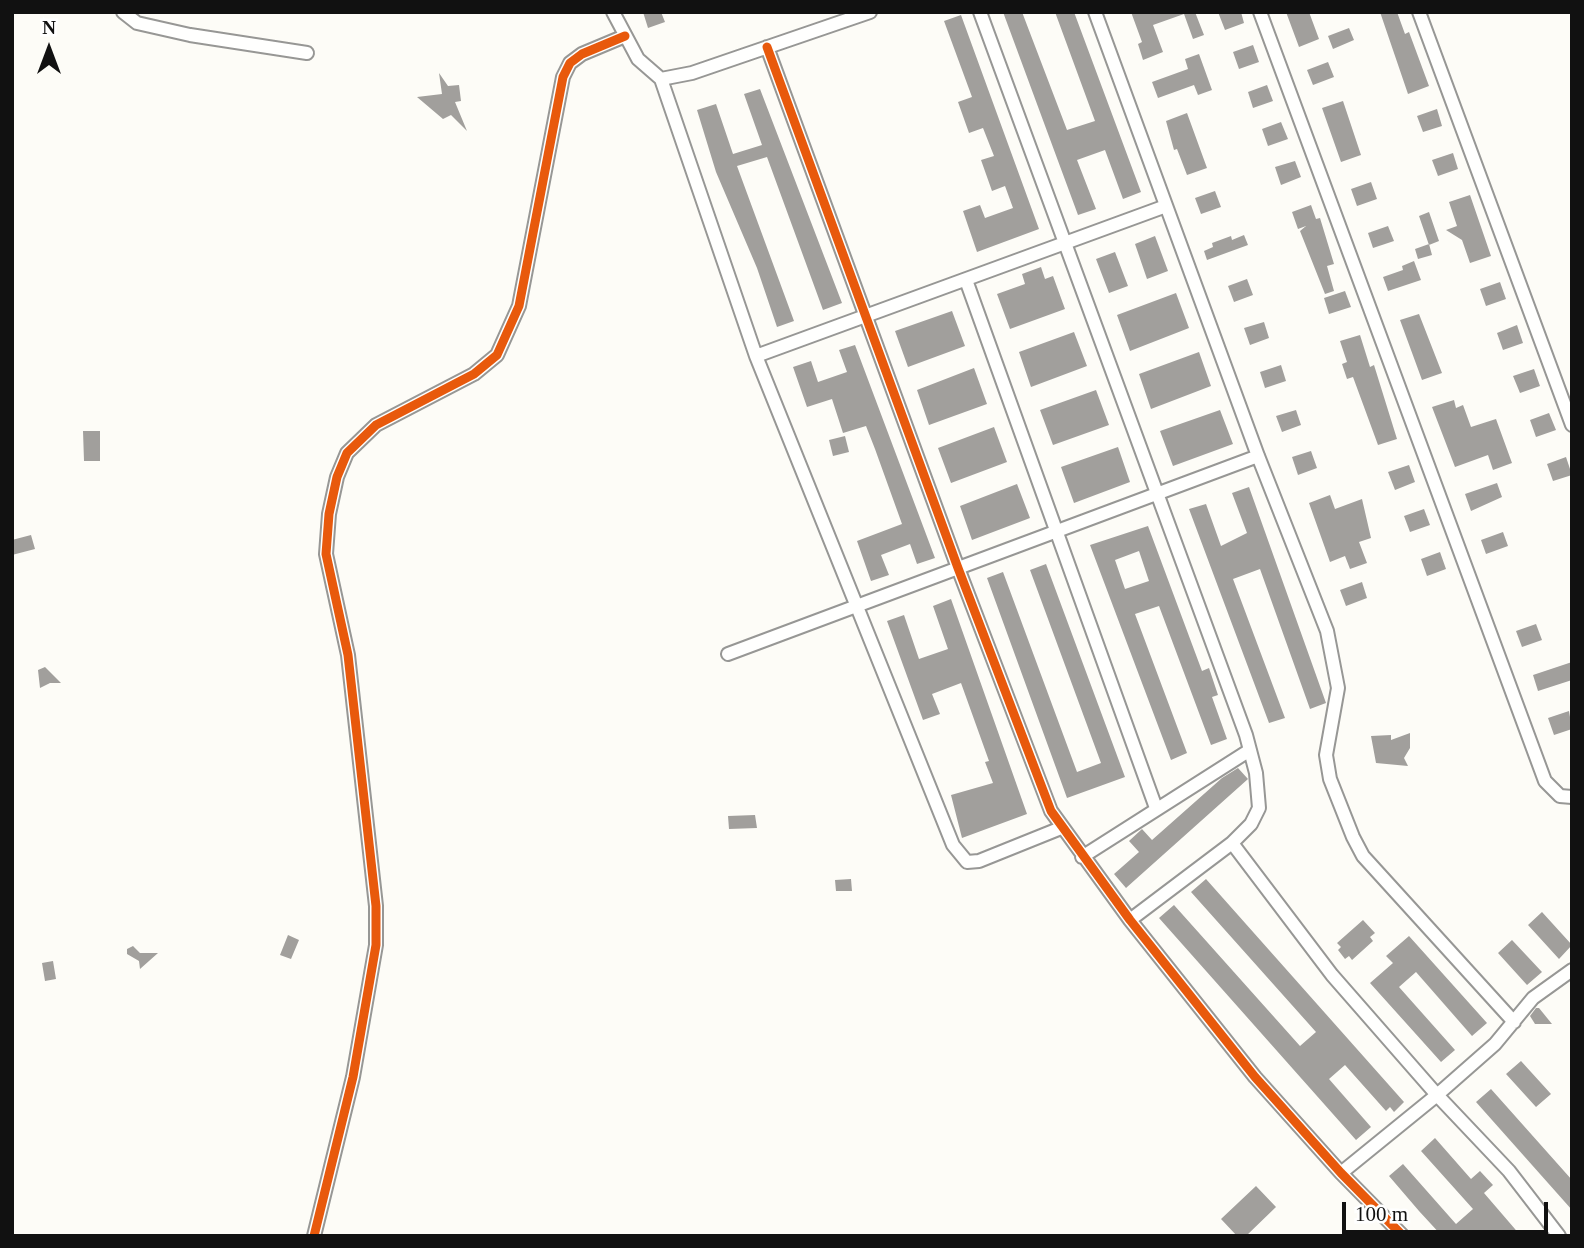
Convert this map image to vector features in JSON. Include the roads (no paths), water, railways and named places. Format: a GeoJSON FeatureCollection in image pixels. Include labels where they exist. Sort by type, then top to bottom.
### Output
{"type":"FeatureCollection","features":[{"type":"Feature","properties":{"kind":"street"},"geometry":{"type":"LineString","coordinates":[[123,12],[137,23],[190,35],[307,53]]}},
{"type":"Feature","properties":{"kind":"street"},"geometry":{"type":"LineString","coordinates":[[613,12],[638,59],[660,79],[757,356],[941,818],[959,855],[967,862],[979,861],[1061,828]]}},
{"type":"Feature","properties":{"kind":"street"},"geometry":{"type":"LineString","coordinates":[[660,79],[692,73],[870,12]]}},
{"type":"Feature","properties":{"kind":"street"},"geometry":{"type":"LineString","coordinates":[[980,12],[1158,493],[1250,750],[1256,774],[1259,808],[1251,824],[1232,843],[1130,920]]}},
{"type":"Feature","properties":{"kind":"street"},"geometry":{"type":"LineString","coordinates":[[1095,12],[1258,456],[1327,631],[1336,666],[1338,688],[1326,755],[1330,779],[1353,837],[1363,856],[1514,1022]]}},
{"type":"Feature","properties":{"kind":"street"},"geometry":{"type":"LineString","coordinates":[[1260,12],[1545,781],[1560,796],[1572,797]]}},
{"type":"Feature","properties":{"kind":"street"},"geometry":{"type":"LineString","coordinates":[[1419,12],[1572,425]]}},
{"type":"Feature","properties":{"kind":"street"},"geometry":{"type":"LineString","coordinates":[[314,1236],[353,1077],[376,945],[376,906],[348,655],[326,554],[329,514],[337,477],[347,453],[376,425],[474,374],[497,355],[519,306],[563,77],[570,63],[582,54],[625,36]]}},
{"type":"Feature","properties":{"kind":"street"},"geometry":{"type":"LineString","coordinates":[[767,47],[958,568],[1051,811],[1130,920],[1255,1077],[1341,1173],[1403,1236]]}},
{"type":"Feature","properties":{"kind":"street"},"geometry":{"type":"LineString","coordinates":[[757,356],[1167,206]]}},
{"type":"Feature","properties":{"kind":"street"},"geometry":{"type":"LineString","coordinates":[[966,280],[1156,808]]}},
{"type":"Feature","properties":{"kind":"street"},"geometry":{"type":"LineString","coordinates":[[728,654],[1258,456]]}},
{"type":"Feature","properties":{"kind":"street"},"geometry":{"type":"LineString","coordinates":[[1082,857],[1250,750]]}},
{"type":"Feature","properties":{"kind":"street"},"geometry":{"type":"LineString","coordinates":[[1232,843],[1332,975],[1437,1095],[1510,1171],[1559,1236]]}},
{"type":"Feature","properties":{"kind":"street"},"geometry":{"type":"LineString","coordinates":[[1341,1173],[1496,1044],[1533,998],[1572,971]]}}]}
